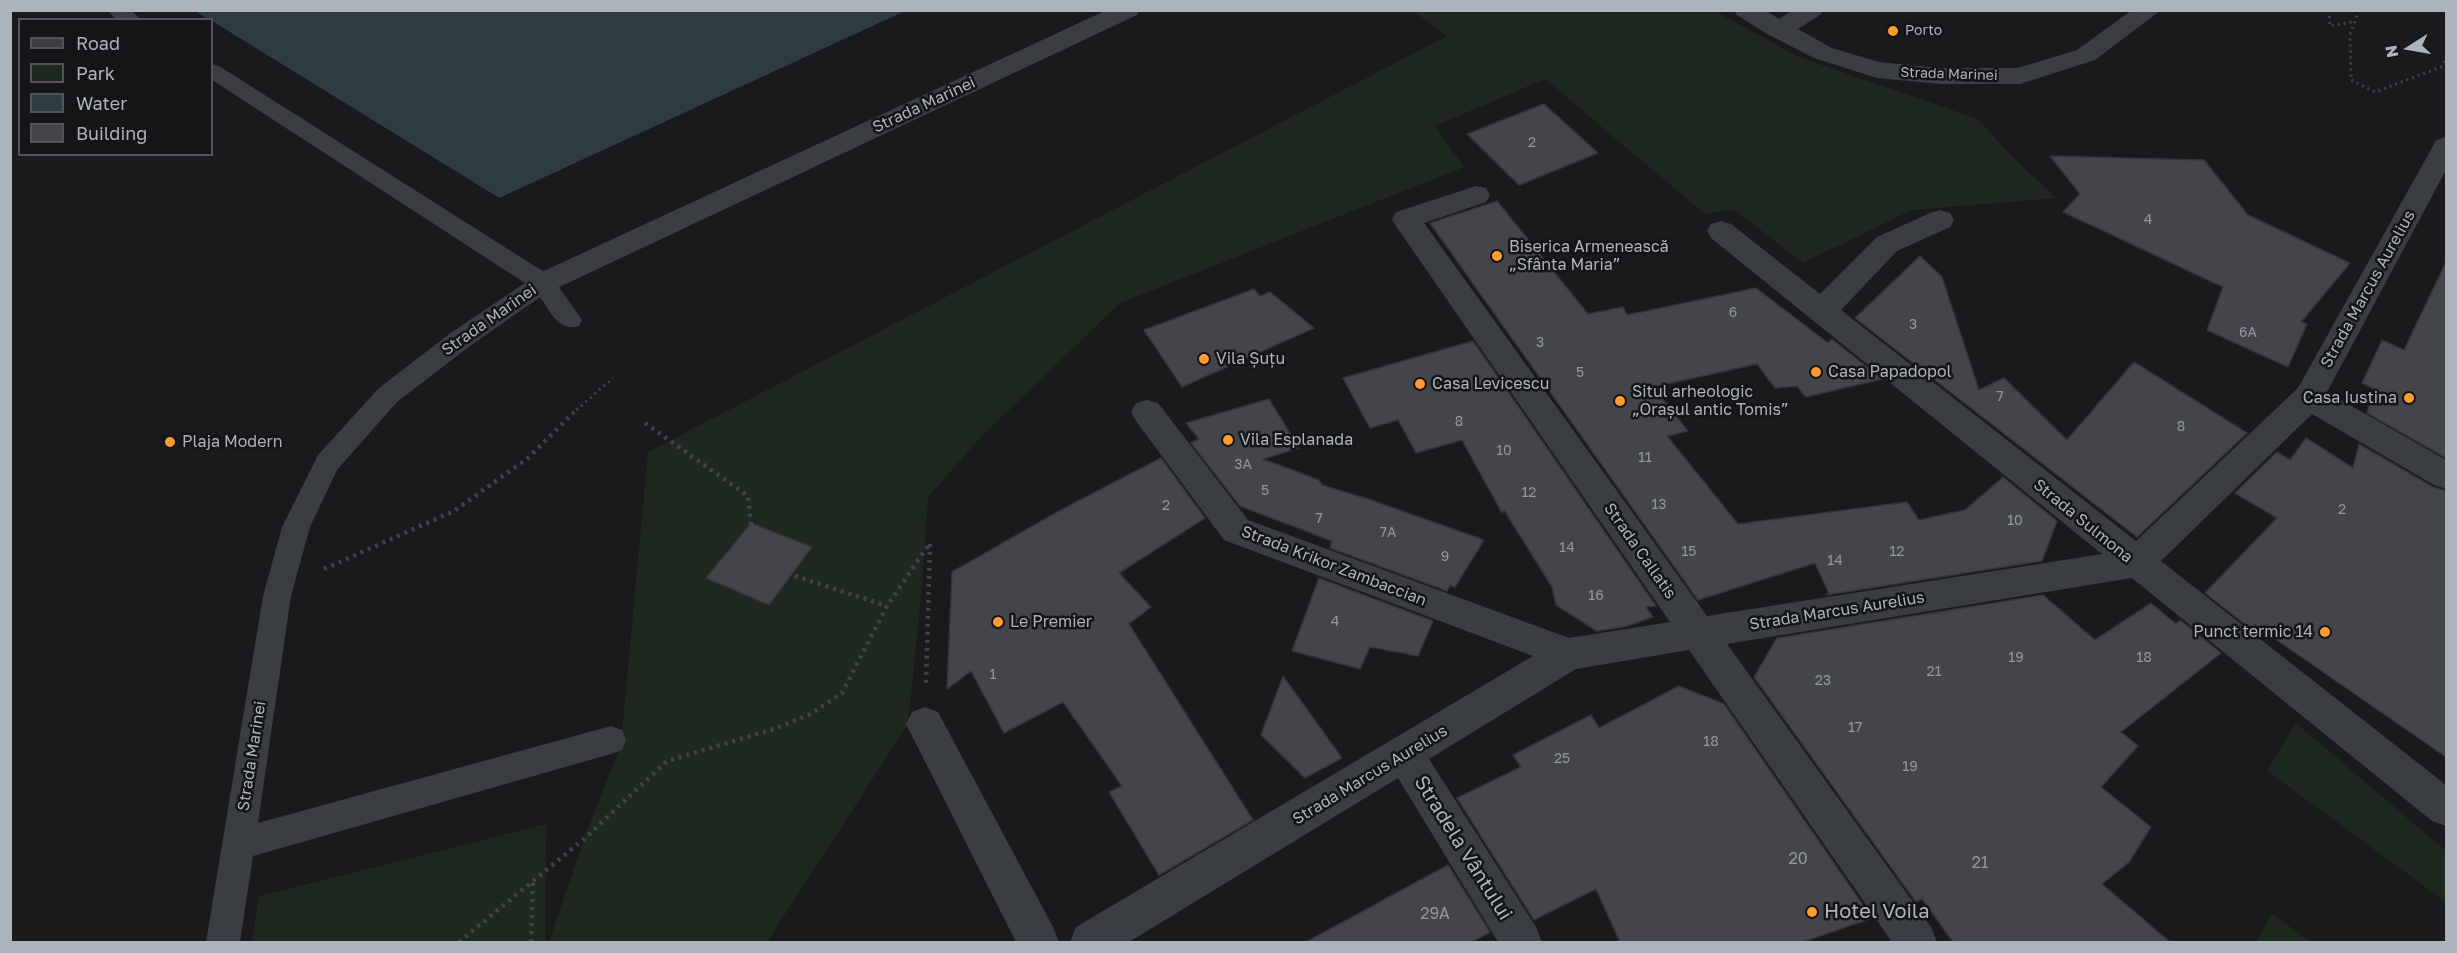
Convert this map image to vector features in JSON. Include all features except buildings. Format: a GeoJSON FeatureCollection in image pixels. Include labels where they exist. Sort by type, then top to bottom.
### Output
{"type":"FeatureCollection","features":[{"type":"Feature","properties":{"kind":"street","name":"Strada Marinei"},"geometry":{"type":"LineString","coordinates":[[543,283],[1128,10]]}},
{"type":"Feature","properties":{"kind":"street","name":"Strada Marinei"},"geometry":{"type":"LineString","coordinates":[[1746,10],[1823,54],[1877,70],[1940,76],[2020,76],[2086,55],[2148,10]]}},
{"type":"Feature","properties":{"kind":"street"},"geometry":{"type":"LineString","coordinates":[[1779,30],[1811,10]]}},
{"type":"Feature","properties":{"kind":"street","name":"Strada Marcus Aurelius"},"geometry":{"type":"LineString","coordinates":[[1091,942],[1569,654],[2136,563],[2309,397],[2446,146]]}},
{"type":"Feature","properties":{"kind":"street","name":"Strada Callatis"},"geometry":{"type":"LineString","coordinates":[[1476,195],[1406,219],[1916,942]]}},
{"type":"Feature","properties":{"kind":"street"},"geometry":{"type":"LineString","coordinates":[[1822,311],[1887,244],[1940,220]]}},
{"type":"Feature","properties":{"kind":"street","name":"Strada Sulmona"},"geometry":{"type":"LineString","coordinates":[[1721,231],[2446,808]]}},
{"type":"Feature","properties":{"kind":"street"},"geometry":{"type":"LineString","coordinates":[[2309,397],[2446,476]]}},
{"type":"Feature","properties":{"kind":"street","name":"Strada Krikor Zambaccian"},"geometry":{"type":"LineString","coordinates":[[1147,412],[1236,530],[1569,654]]}},
{"type":"Feature","properties":{"kind":"street"},"geometry":{"type":"LineString","coordinates":[[925,724],[1038,942]]}},
{"type":"Feature","properties":{"kind":"street","name":"Stradela Vântului"},"geometry":{"type":"LineString","coordinates":[[1405,753],[1521,942]]}},
{"type":"Feature","properties":{"kind":"lane"},"geometry":{"type":"LineString","coordinates":[[213,72],[543,283],[570,320]]}},
{"type":"Feature","properties":{"kind":"lane","name":"Strada Marinei"},"geometry":{"type":"LineString","coordinates":[[223,942],[279,590],[296,527],[327,463],[387,395],[461,339],[543,283]]}},
{"type":"Feature","properties":{"kind":"lane"},"geometry":{"type":"LineString","coordinates":[[239,844],[612,740]]}},
{"type":"Feature","properties":{"kind":"path"},"geometry":{"type":"LineString","coordinates":[[2329,10],[2330,26],[2352,22]]}},
{"type":"Feature","properties":{"kind":"path"},"geometry":{"type":"LineString","coordinates":[[2359,10],[2352,22],[2348,38],[2351,80],[2375,92],[2441,67],[2446,60]]}},
{"type":"Feature","properties":{"kind":"path"},"geometry":{"type":"LineString","coordinates":[[279,590],[454,511],[528,458],[581,405],[613,378]]}},
{"type":"Feature","properties":{"kind":"path"},"geometry":{"type":"LineString","coordinates":[[645,423],[748,496],[752,526],[789,574],[887,606]]}},
{"type":"Feature","properties":{"kind":"path"},"geometry":{"type":"LineString","coordinates":[[459,942],[584,839],[667,761],[774,729],[811,714],[842,693],[887,606],[930,543],[925,724]]}},
{"type":"Feature","properties":{"kind":"path"},"geometry":{"type":"LineString","coordinates":[[2437,613],[2430,630],[2446,640]]}},
{"type":"Feature","properties":{"kind":"path"},"geometry":{"type":"LineString","coordinates":[[531,942],[533,881]]}},
{"type":"Feature","properties":{"kind":"green space"},"geometry":{"type":"Polygon","coordinates":[[[1413,11],[1715,11],[1799,57],[1978,119],[2007,151],[2056,198],[1912,210],[1803,263],[1733,209],[1705,214],[1545,79],[1435,126],[1464,167],[1120,303],[981,437],[928,497],[921,597],[908,724],[767,942],[549,942],[584,839],[621,744],[648,452],[1447,36],[1413,11]]]}},
{"type":"Feature","properties":{"kind":"green space"},"geometry":{"type":"Polygon","coordinates":[[[2296,723],[2446,851],[2446,902],[2267,771],[2296,723]]]}},
{"type":"Feature","properties":{"kind":"green space"},"geometry":{"type":"Polygon","coordinates":[[[546,824],[545,942],[252,942],[259,896],[546,824]]]}},
{"type":"Feature","properties":{"kind":"green space"},"geometry":{"type":"Polygon","coordinates":[[[2272,914],[2311,942],[2256,942],[2272,914]]]}},
{"type":"Feature","properties":{"kind":"water"},"geometry":{"type":"Polygon","coordinates":[[[195,11],[905,11],[499,198],[213,22],[213,18],[206,18],[195,11]]]}},
{"type":"Feature","properties":{"kind":"pier"},"geometry":{"type":"Polygon","coordinates":[[[213,22],[499,198],[496,200],[213,25],[213,22]]]}},
{"type":"Feature","properties":{"kind":"place","name":"Porto"},"geometry":{"type":"Point","coordinates":[1893,31]}},
{"type":"Feature","properties":{"kind":"place","name":"Biserica Armenească „Sfânta Maria”"},"geometry":{"type":"Point","coordinates":[1497,256]}},
{"type":"Feature","properties":{"kind":"place","name":"Vila Șuțu"},"geometry":{"type":"Point","coordinates":[1204,359]}},
{"type":"Feature","properties":{"kind":"place","name":"Casa Papadopol"},"geometry":{"type":"Point","coordinates":[1816,372]}},
{"type":"Feature","properties":{"kind":"place","name":"Casa Levicescu"},"geometry":{"type":"Point","coordinates":[1420,384]}},
{"type":"Feature","properties":{"kind":"place","name":"Casa Iustina"},"geometry":{"type":"Point","coordinates":[2409,398]}},
{"type":"Feature","properties":{"kind":"place","name":"Situl arheologic „Orașul antic Tomis”"},"geometry":{"type":"Point","coordinates":[1620,401]}},
{"type":"Feature","properties":{"kind":"place","name":"Vila Esplanada"},"geometry":{"type":"Point","coordinates":[1228,440]}},
{"type":"Feature","properties":{"kind":"place","name":"Plaja Modern"},"geometry":{"type":"Point","coordinates":[170,442]}},
{"type":"Feature","properties":{"kind":"place","name":"Le Premier"},"geometry":{"type":"Point","coordinates":[998,622]}},
{"type":"Feature","properties":{"kind":"place","name":"Punct termic 14"},"geometry":{"type":"Point","coordinates":[2325,632]}},
{"type":"Feature","properties":{"kind":"place","name":"Hotel Voila"},"geometry":{"type":"Point","coordinates":[1812,912]}}]}
